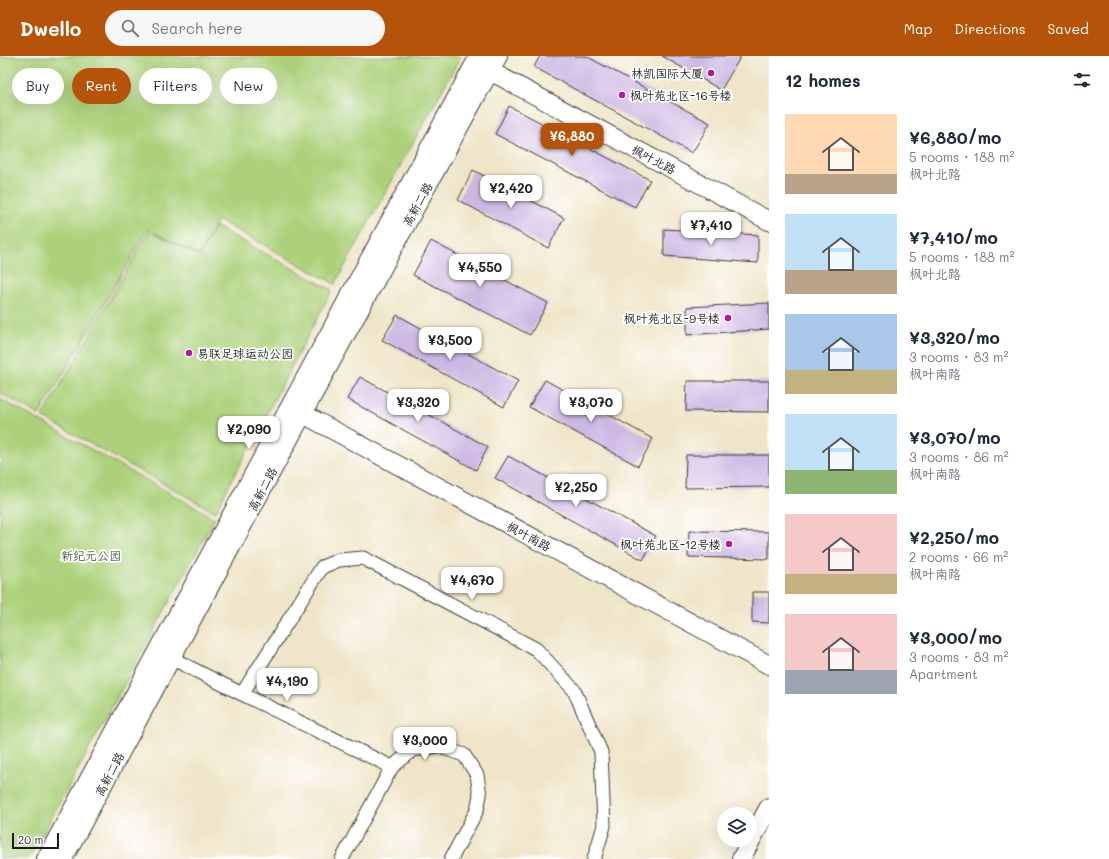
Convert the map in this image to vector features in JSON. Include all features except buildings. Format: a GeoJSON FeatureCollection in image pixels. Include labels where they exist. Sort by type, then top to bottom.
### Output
{"type":"FeatureCollection","features":[{"type":"Feature","properties":{"kind":"street","name":"枫叶北路"},"geometry":{"type":"LineString","coordinates":[[485,61],[769,221]]}},
{"type":"Feature","properties":{"kind":"street","name":"高新二路"},"geometry":{"type":"LineString","coordinates":[[46,859],[296,410],[485,61]]}},
{"type":"Feature","properties":{"kind":"street","name":"高新二路"},"geometry":{"type":"LineString","coordinates":[[63,859],[171,658],[296,410]]}},
{"type":"Feature","properties":{"kind":"street","name":"枫叶南路"},"geometry":{"type":"LineString","coordinates":[[296,410],[769,665]]}},
{"type":"Feature","properties":{"kind":"street"},"geometry":{"type":"LineString","coordinates":[[242,694],[322,567],[339,560],[363,558],[536,649],[574,690],[602,752],[604,826],[594,859]]}},
{"type":"Feature","properties":{"kind":"street"},"geometry":{"type":"LineString","coordinates":[[171,658],[392,767]]}},
{"type":"Feature","properties":{"kind":"street"},"geometry":{"type":"LineString","coordinates":[[342,859],[392,767],[413,750],[438,746],[464,755],[478,775],[480,795],[477,810],[451,859]]}},
{"type":"Feature","properties":{"kind":"street"},"geometry":{"type":"LineString","coordinates":[[741,859],[769,807]]}},
{"type":"Feature","properties":{"kind":"green space"},"geometry":{"type":"Polygon","coordinates":[[[0,56],[461,56],[335,284],[218,220],[199,255],[153,232],[199,256],[215,226],[332,290],[215,512],[42,417],[150,230],[148,229],[39,415],[0,393],[0,56]]]}},
{"type":"Feature","properties":{"kind":"green space","name":"新纪元公园"},"geometry":{"type":"Polygon","coordinates":[[[0,399],[215,518],[29,859],[0,859],[0,399]]]}},
{"type":"Feature","properties":{"kind":"place","name":"林凯国际大厦"},"geometry":{"type":"Point","coordinates":[711,73]}},
{"type":"Feature","properties":{"kind":"place","name":"枫叶苑北区-16号楼"},"geometry":{"type":"Point","coordinates":[622,95]}},
{"type":"Feature","properties":{"kind":"place","name":"枫叶苑北区-9号楼"},"geometry":{"type":"Point","coordinates":[728,318]}},
{"type":"Feature","properties":{"kind":"place","name":"易联足球运动公园"},"geometry":{"type":"Point","coordinates":[189,353]}},
{"type":"Feature","properties":{"kind":"place","name":"枫叶苑北区-12号楼"},"geometry":{"type":"Point","coordinates":[729,544]}}]}
